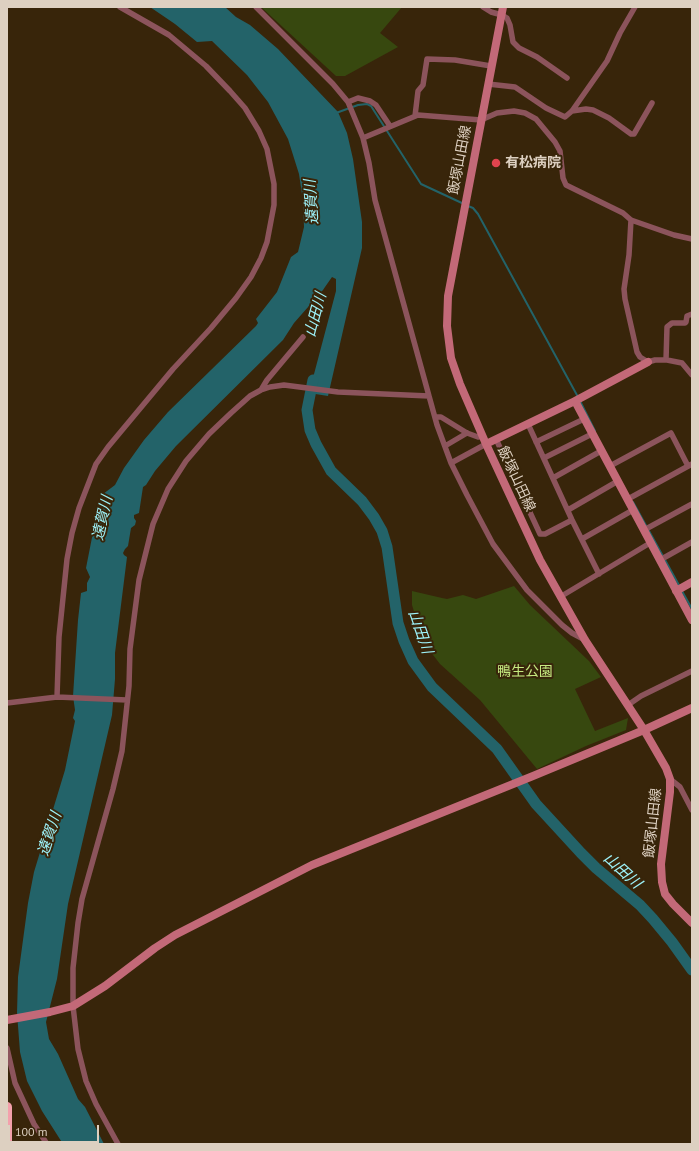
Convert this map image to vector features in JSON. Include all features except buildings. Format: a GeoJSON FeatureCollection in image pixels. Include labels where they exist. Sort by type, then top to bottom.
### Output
{"type":"FeatureCollection","features":[{"type":"Feature","properties":{"kind":"highway"},"geometry":{"type":"LineString","coordinates":[[7,1107],[7,1144]]}},
{"type":"Feature","properties":{"kind":"street"},"geometry":{"type":"LineString","coordinates":[[58,697],[59,637],[72,533],[79,508],[96,464],[108,447],[173,369],[211,328],[236,298],[251,277],[262,258],[267,242],[274,205],[274,184],[267,149],[259,131],[245,108],[230,90],[206,66],[169,35],[120,7]]}},
{"type":"Feature","properties":{"kind":"street"},"geometry":{"type":"LineString","coordinates":[[256,7],[333,84],[348,102],[363,138],[370,163],[375,200],[435,417],[451,463],[493,544],[510,569],[527,590],[562,625],[584,640]]}},
{"type":"Feature","properties":{"kind":"street"},"geometry":{"type":"LineString","coordinates":[[484,7],[491,12],[502,11],[510,25],[512,42],[567,78]]}},
{"type":"Feature","properties":{"kind":"street"},"geometry":{"type":"LineString","coordinates":[[488,84],[515,87],[546,108],[565,117],[572,111],[607,61],[620,33],[635,7]]}},
{"type":"Feature","properties":{"kind":"street","name":"飯塚山田線"},"geometry":{"type":"LineString","coordinates":[[502,11],[448,296],[447,326],[451,358],[460,384],[482,436],[540,560],[584,640],[660,756],[670,779],[670,792],[661,864],[662,882],[665,894],[692,923]]}},
{"type":"Feature","properties":{"kind":"street"},"geometry":{"type":"LineString","coordinates":[[415,116],[418,91],[423,85],[427,59],[455,60],[492,66]]}},
{"type":"Feature","properties":{"kind":"street"},"geometry":{"type":"LineString","coordinates":[[348,102],[358,98],[370,101],[376,105],[389,126]]}},
{"type":"Feature","properties":{"kind":"street"},"geometry":{"type":"LineString","coordinates":[[572,111],[586,109],[592,110],[609,118],[631,134],[634,134],[652,103]]}},
{"type":"Feature","properties":{"kind":"street"},"geometry":{"type":"LineString","coordinates":[[363,138],[389,126],[422,114],[481,120],[497,113],[514,111],[525,113],[536,119],[555,142],[560,151],[563,178],[566,185],[623,213],[631,220],[692,239]]}},
{"type":"Feature","properties":{"kind":"street"},"geometry":{"type":"LineString","coordinates":[[631,220],[629,255],[624,289],[625,299],[637,352],[640,357],[648,362]]}},
{"type":"Feature","properties":{"kind":"street"},"geometry":{"type":"LineString","coordinates":[[666,360],[667,327],[672,323],[685,323],[687,316],[692,314]]}},
{"type":"Feature","properties":{"kind":"street"},"geometry":{"type":"LineString","coordinates":[[261,390],[267,380],[303,338]]}},
{"type":"Feature","properties":{"kind":"street"},"geometry":{"type":"LineString","coordinates":[[451,463],[648,362],[655,360],[666,360],[682,363],[692,375]]}},
{"type":"Feature","properties":{"kind":"street"},"geometry":{"type":"LineString","coordinates":[[118,1144],[102,1116],[86,1081],[78,1049],[73,1006],[72,968],[78,923],[89,871],[113,789],[122,751],[126,700],[129,686],[130,649],[139,580],[153,524],[168,489],[186,461],[209,434],[235,409],[250,396],[261,390],[284,385],[338,392],[429,396]]}},
{"type":"Feature","properties":{"kind":"street"},"geometry":{"type":"LineString","coordinates":[[574,401],[692,620]]}},
{"type":"Feature","properties":{"kind":"street"},"geometry":{"type":"LineString","coordinates":[[435,417],[441,417],[467,433],[478,437],[482,436]]}},
{"type":"Feature","properties":{"kind":"street"},"geometry":{"type":"LineString","coordinates":[[536,442],[584,419]]}},
{"type":"Feature","properties":{"kind":"street"},"geometry":{"type":"LineString","coordinates":[[528,424],[572,520],[599,574]]}},
{"type":"Feature","properties":{"kind":"street"},"geometry":{"type":"LineString","coordinates":[[445,446],[467,433]]}},
{"type":"Feature","properties":{"kind":"street"},"geometry":{"type":"LineString","coordinates":[[610,466],[671,433],[690,465],[628,499]]}},
{"type":"Feature","properties":{"kind":"street"},"geometry":{"type":"LineString","coordinates":[[544,458],[592,434]]}},
{"type":"Feature","properties":{"kind":"street"},"geometry":{"type":"LineString","coordinates":[[496,439],[540,534],[546,534],[572,520]]}},
{"type":"Feature","properties":{"kind":"street"},"geometry":{"type":"LineString","coordinates":[[553,478],[601,451]]}},
{"type":"Feature","properties":{"kind":"street"},"geometry":{"type":"LineString","coordinates":[[568,510],[618,481]]}},
{"type":"Feature","properties":{"kind":"street"},"geometry":{"type":"LineString","coordinates":[[644,530],[692,504]]}},
{"type":"Feature","properties":{"kind":"street"},"geometry":{"type":"LineString","coordinates":[[582,539],[633,510]]}},
{"type":"Feature","properties":{"kind":"street"},"geometry":{"type":"LineString","coordinates":[[660,560],[692,542]]}},
{"type":"Feature","properties":{"kind":"street"},"geometry":{"type":"LineString","coordinates":[[560,597],[650,543]]}},
{"type":"Feature","properties":{"kind":"street"},"geometry":{"type":"LineString","coordinates":[[676,591],[692,582]]}},
{"type":"Feature","properties":{"kind":"street"},"geometry":{"type":"LineString","coordinates":[[628,705],[641,696],[692,671]]}},
{"type":"Feature","properties":{"kind":"street"},"geometry":{"type":"LineString","coordinates":[[7,703],[58,697],[126,700]]}},
{"type":"Feature","properties":{"kind":"street"},"geometry":{"type":"LineString","coordinates":[[8,1020],[73,1006],[105,986],[155,948],[176,935],[312,865],[533,776],[644,730],[692,708]]}},
{"type":"Feature","properties":{"kind":"street"},"geometry":{"type":"LineString","coordinates":[[670,779],[680,787],[692,810]]}},
{"type":"Feature","properties":{"kind":"street"},"geometry":{"type":"LineString","coordinates":[[7,1048],[15,1084],[34,1124],[47,1144]]}},
{"type":"Feature","properties":{"kind":"green space"},"geometry":{"type":"Polygon","coordinates":[[[261,7],[402,7],[380,33],[398,47],[345,76],[336,76],[261,7]]]}},
{"type":"Feature","properties":{"kind":"green space","name":"鴨生公園"},"geometry":{"type":"Polygon","coordinates":[[[514,586],[530,605],[589,661],[601,677],[575,689],[595,731],[628,718],[626,730],[586,746],[537,769],[480,700],[440,664],[430,651],[421,634],[412,605],[412,591],[447,599],[463,595],[476,599],[514,586]]]}},
{"type":"Feature","properties":{"kind":"water","name":"遠賀川"},"geometry":{"type":"Polygon","coordinates":[[[150,7],[225,7],[236,17],[250,25],[278,49],[338,112],[347,133],[353,159],[362,222],[362,248],[328,396],[309,393],[336,291],[336,279],[332,277],[323,290],[294,323],[283,340],[176,446],[143,487],[139,513],[134,515],[136,521],[135,525],[131,528],[128,546],[123,553],[127,557],[115,653],[115,679],[112,715],[68,904],[57,979],[46,1022],[49,1039],[58,1054],[78,1099],[85,1107],[104,1144],[63,1144],[42,1111],[27,1081],[20,1052],[17,1013],[18,977],[28,903],[34,872],[65,770],[75,721],[73,718],[75,710],[73,696],[78,620],[81,593],[87,591],[87,583],[90,577],[86,568],[98,507],[103,494],[115,485],[124,468],[144,440],[168,412],[256,326],[258,323],[256,319],[277,292],[291,257],[298,252],[304,227],[303,201],[299,174],[288,139],[268,102],[247,75],[212,41],[197,42],[175,24],[150,7]]]}},
{"type":"Feature","properties":{"kind":"waterway"},"geometry":{"type":"LineString","coordinates":[[336,113],[358,105],[367,104],[371,106],[421,184],[464,204]]}},
{"type":"Feature","properties":{"kind":"waterway"},"geometry":{"type":"LineString","coordinates":[[468,206],[473,208],[478,214],[578,397]]}},
{"type":"Feature","properties":{"kind":"waterway","name":"山田川"},"geometry":{"type":"LineString","coordinates":[[313,380],[307,410],[310,430],[331,471],[362,501],[382,531],[387,547],[398,623],[413,661],[432,687],[497,749],[536,804],[581,853],[596,868],[640,905],[653,919],[692,970]]}},
{"type":"Feature","properties":{"kind":"waterway"},"geometry":{"type":"LineString","coordinates":[[580,401],[595,431]]}},
{"type":"Feature","properties":{"kind":"waterway"},"geometry":{"type":"LineString","coordinates":[[633,502],[680,587]]}},
{"type":"Feature","properties":{"kind":"waterway"},"geometry":{"type":"LineString","coordinates":[[682,591],[692,609]]}},
{"type":"Feature","properties":{"kind":"place","name":"有松病院"},"geometry":{"type":"Point","coordinates":[496,163]}}]}
